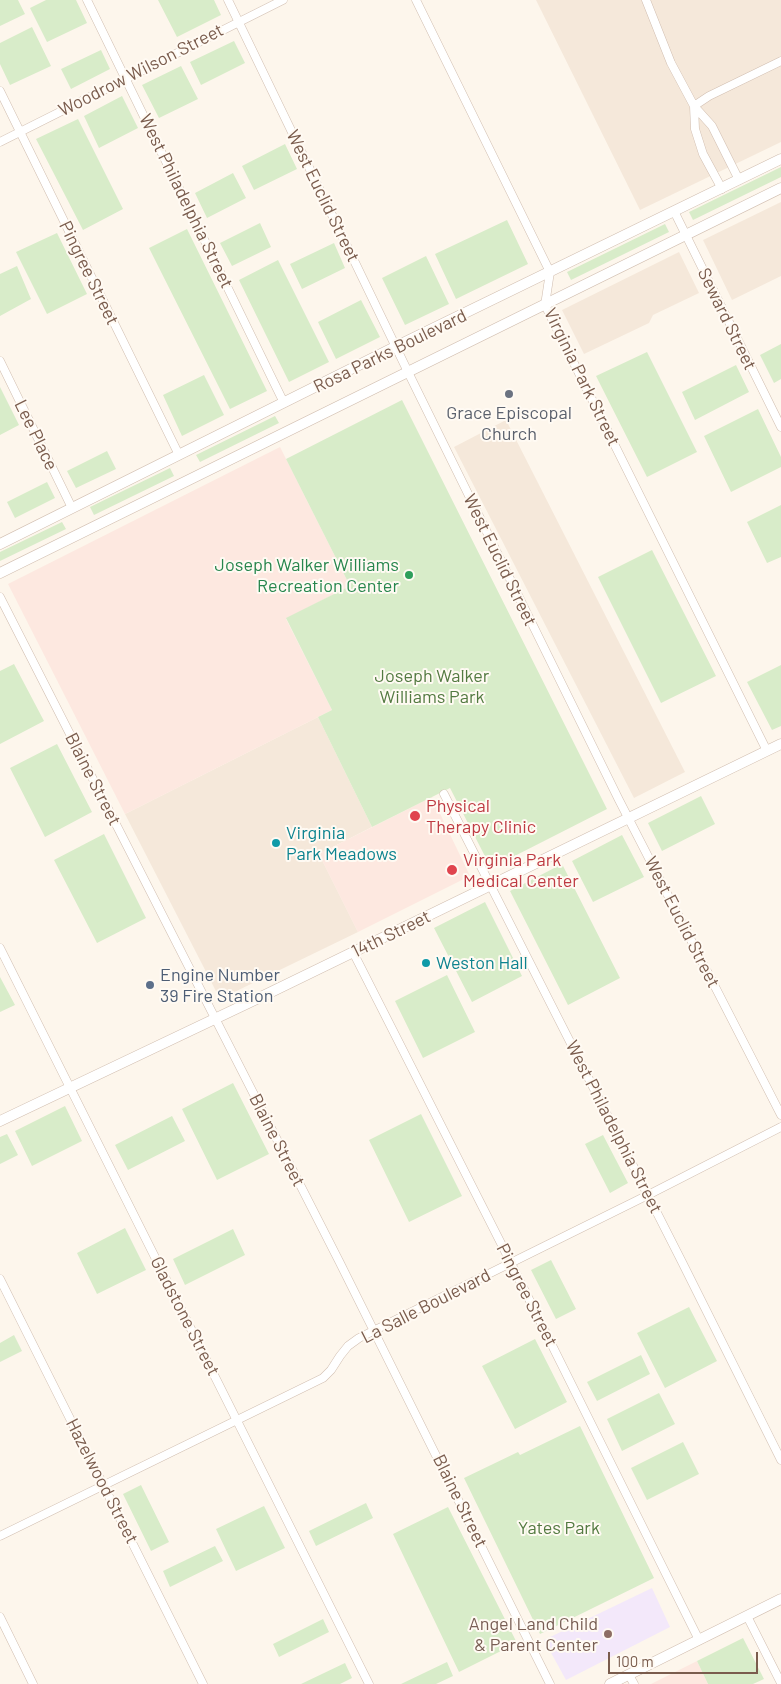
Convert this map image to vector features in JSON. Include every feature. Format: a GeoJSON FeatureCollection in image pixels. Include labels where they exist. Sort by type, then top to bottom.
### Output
{"type":"FeatureCollection","features":[{"type":"Feature","properties":{"kind":"street","name":"West Philadelphia Street"},"geometry":{"type":"LineString","coordinates":[[87,0],[284,403]]}},
{"type":"Feature","properties":{"kind":"street","name":"West Euclid Street"},"geometry":{"type":"LineString","coordinates":[[228,0],[408,372],[628,818],[781,1115]]}},
{"type":"Feature","properties":{"kind":"street","name":"Woodrow Wilson Street"},"geometry":{"type":"LineString","coordinates":[[0,142],[283,0]]}},
{"type":"Feature","properties":{"kind":"street"},"geometry":{"type":"LineString","coordinates":[[416,0],[550,272]]}},
{"type":"Feature","properties":{"kind":"street"},"geometry":{"type":"LineString","coordinates":[[646,0],[671,63],[694,106],[712,126],[739,180]]}},
{"type":"Feature","properties":{"kind":"street"},"geometry":{"type":"LineString","coordinates":[[694,106],[708,96],[781,61]]}},
{"type":"Feature","properties":{"kind":"street","name":"Pingree Street"},"geometry":{"type":"LineString","coordinates":[[0,91],[179,455]]}},
{"type":"Feature","properties":{"kind":"street"},"geometry":{"type":"LineString","coordinates":[[694,106],[695,129],[703,154],[722,189]]}},
{"type":"Feature","properties":{"kind":"street","name":"Rosa Parks Boulevard"},"geometry":{"type":"LineString","coordinates":[[0,544],[396,347],[781,159]]}},
{"type":"Feature","properties":{"kind":"street","name":"Rosa Parks Boulevard"},"geometry":{"type":"LineString","coordinates":[[0,573],[781,188]]}},
{"type":"Feature","properties":{"kind":"street","name":"Seward Street"},"geometry":{"type":"LineString","coordinates":[[674,211],[781,427]]}},
{"type":"Feature","properties":{"kind":"street","name":"Virginia Park Street"},"geometry":{"type":"LineString","coordinates":[[550,272],[545,305],[767,751]]}},
{"type":"Feature","properties":{"kind":"street","name":"Lee Place"},"geometry":{"type":"LineString","coordinates":[[0,361],[72,508]]}},
{"type":"Feature","properties":{"kind":"street","name":"Blaine Street"},"geometry":{"type":"LineString","coordinates":[[0,598],[374,1331],[550,1684]]}},
{"type":"Feature","properties":{"kind":"street","name":"14th Street"},"geometry":{"type":"LineString","coordinates":[[0,1121],[781,744]]}},
{"type":"Feature","properties":{"kind":"street","name":"West Philadelphia Street"},"geometry":{"type":"LineString","coordinates":[[444,794],[781,1460]]}},
{"type":"Feature","properties":{"kind":"street","name":"Gladstone Street"},"geometry":{"type":"LineString","coordinates":[[0,948],[369,1684]]}},
{"type":"Feature","properties":{"kind":"street","name":"Pingree Street"},"geometry":{"type":"LineString","coordinates":[[353,952],[700,1640]]}},
{"type":"Feature","properties":{"kind":"street","name":"La Salle Boulevard"},"geometry":{"type":"LineString","coordinates":[[0,1536],[323,1378],[348,1346],[358,1338],[511,1263],[781,1126]]}},
{"type":"Feature","properties":{"kind":"street","name":"Hazelwood Street"},"geometry":{"type":"LineString","coordinates":[[0,1279],[203,1684]]}},
{"type":"Feature","properties":{"kind":"street"},"geometry":{"type":"LineString","coordinates":[[610,1684],[631,1679],[700,1640],[781,1599]]}},
{"type":"Feature","properties":{"kind":"street"},"geometry":{"type":"LineString","coordinates":[[747,1616],[781,1683]]}},
{"type":"Feature","properties":{"kind":"street"},"geometry":{"type":"LineString","coordinates":[[0,1617],[33,1684]]}},
{"type":"Feature","properties":{"kind":"shaded area"},"geometry":{"type":"Polygon","coordinates":[[[536,0],[781,0],[781,142],[640,210],[536,0]]]}},
{"type":"Feature","properties":{"kind":"shaded area"},"geometry":{"type":"Polygon","coordinates":[[[781,202],[781,276],[732,300],[703,240],[781,202]]]}},
{"type":"Feature","properties":{"kind":"shaded area"},"geometry":{"type":"Polygon","coordinates":[[[679,252],[699,293],[653,315],[649,323],[584,354],[562,310],[679,252]]]}},
{"type":"Feature","properties":{"kind":"shaded area"},"geometry":{"type":"Polygon","coordinates":[[[506,420],[685,772],[634,798],[454,447],[506,420]]]}},
{"type":"Feature","properties":{"kind":"shaded area"},"geometry":{"type":"Polygon","coordinates":[[[280,447],[350,586],[286,619],[332,710],[125,814],[8,584],[280,447]]]}},
{"type":"Feature","properties":{"kind":"shaded area","name":"Virginia Park Meadows"},"geometry":{"type":"Polygon","coordinates":[[[318,717],[372,827],[319,854],[358,932],[220,999],[125,814],[318,717]]]}},
{"type":"Feature","properties":{"kind":"shaded area"},"geometry":{"type":"Polygon","coordinates":[[[432,797],[470,876],[358,932],[319,854],[432,797]]]}},
{"type":"Feature","properties":{"kind":"shaded area","name":"Angel Land Child & Parent Center"},"geometry":{"type":"Polygon","coordinates":[[[652,1588],[670,1627],[566,1680],[544,1640],[652,1588]]]}},
{"type":"Feature","properties":{"kind":"shaded area"},"geometry":{"type":"Polygon","coordinates":[[[697,1661],[708,1684],[651,1684],[697,1661]]]}},
{"type":"Feature","properties":{"kind":"green space"},"geometry":{"type":"Polygon","coordinates":[[[0,0],[18,0],[25,14],[0,26],[0,0]]]}},
{"type":"Feature","properties":{"kind":"green space"},"geometry":{"type":"Polygon","coordinates":[[[46,0],[76,0],[87,23],[47,42],[30,8],[46,0]]]}},
{"type":"Feature","properties":{"kind":"green space"},"geometry":{"type":"Polygon","coordinates":[[[158,0],[214,0],[221,15],[177,37],[158,0]]]}},
{"type":"Feature","properties":{"kind":"green space"},"geometry":{"type":"Polygon","coordinates":[[[32,27],[51,66],[10,85],[0,64],[0,43],[32,27]]]}},
{"type":"Feature","properties":{"kind":"green space"},"geometry":{"type":"Polygon","coordinates":[[[234,41],[245,63],[201,85],[190,62],[234,41]]]}},
{"type":"Feature","properties":{"kind":"green space"},"geometry":{"type":"Polygon","coordinates":[[[101,50],[110,69],[71,89],[61,69],[101,50]]]}},
{"type":"Feature","properties":{"kind":"green space"},"geometry":{"type":"Polygon","coordinates":[[[181,66],[198,99],[159,118],[142,85],[181,66]]]}},
{"type":"Feature","properties":{"kind":"green space"},"geometry":{"type":"Polygon","coordinates":[[[122,96],[138,128],[99,148],[84,116],[122,96]]]}},
{"type":"Feature","properties":{"kind":"green space"},"geometry":{"type":"Polygon","coordinates":[[[78,119],[123,209],[83,230],[36,139],[78,119]]]}},
{"type":"Feature","properties":{"kind":"green space"},"geometry":{"type":"Polygon","coordinates":[[[285,144],[297,169],[254,190],[242,166],[285,144]]]}},
{"type":"Feature","properties":{"kind":"green space"},"geometry":{"type":"Polygon","coordinates":[[[781,167],[781,177],[693,220],[689,212],[781,167]]]}},
{"type":"Feature","properties":{"kind":"green space"},"geometry":{"type":"Polygon","coordinates":[[[233,173],[246,198],[207,218],[195,193],[233,173]]]}},
{"type":"Feature","properties":{"kind":"green space"},"geometry":{"type":"Polygon","coordinates":[[[507,220],[528,264],[456,299],[435,254],[507,220]]]}},
{"type":"Feature","properties":{"kind":"green space"},"geometry":{"type":"Polygon","coordinates":[[[260,223],[271,247],[232,266],[220,243],[260,223]]]}},
{"type":"Feature","properties":{"kind":"green space"},"geometry":{"type":"Polygon","coordinates":[[[665,224],[669,232],[571,280],[567,272],[665,224]]]}},
{"type":"Feature","properties":{"kind":"green space"},"geometry":{"type":"Polygon","coordinates":[[[187,229],[267,391],[230,409],[149,248],[187,229]]]}},
{"type":"Feature","properties":{"kind":"green space"},"geometry":{"type":"Polygon","coordinates":[[[57,233],[87,294],[47,314],[16,252],[57,233]]]}},
{"type":"Feature","properties":{"kind":"green space"},"geometry":{"type":"Polygon","coordinates":[[[334,243],[345,268],[302,289],[290,264],[334,243]]]}},
{"type":"Feature","properties":{"kind":"green space"},"geometry":{"type":"Polygon","coordinates":[[[426,256],[449,304],[405,325],[382,278],[426,256]]]}},
{"type":"Feature","properties":{"kind":"green space"},"geometry":{"type":"Polygon","coordinates":[[[278,260],[329,362],[289,382],[239,280],[278,260]]]}},
{"type":"Feature","properties":{"kind":"green space"},"geometry":{"type":"Polygon","coordinates":[[[17,266],[31,299],[0,316],[0,274],[17,266]]]}},
{"type":"Feature","properties":{"kind":"green space"},"geometry":{"type":"Polygon","coordinates":[[[361,300],[380,337],[336,359],[318,322],[361,300]]]}},
{"type":"Feature","properties":{"kind":"green space"},"geometry":{"type":"Polygon","coordinates":[[[781,344],[781,379],[774,383],[760,355],[781,344]]]}},
{"type":"Feature","properties":{"kind":"green space"},"geometry":{"type":"Polygon","coordinates":[[[647,352],[697,452],[647,477],[596,376],[647,352]]]}},
{"type":"Feature","properties":{"kind":"green space"},"geometry":{"type":"Polygon","coordinates":[[[736,365],[749,392],[695,420],[682,392],[736,365]]]}},
{"type":"Feature","properties":{"kind":"green space"},"geometry":{"type":"Polygon","coordinates":[[[204,375],[224,415],[182,436],[163,395],[204,375]]]}},
{"type":"Feature","properties":{"kind":"green space"},"geometry":{"type":"Polygon","coordinates":[[[0,387],[19,425],[0,435],[0,387]]]}},
{"type":"Feature","properties":{"kind":"green space","name":"Joseph Walker Williams Park"},"geometry":{"type":"Polygon","coordinates":[[[402,400],[607,809],[491,868],[450,788],[372,827],[318,717],[332,710],[286,618],[350,586],[286,459],[402,400]]]}},
{"type":"Feature","properties":{"kind":"green space"},"geometry":{"type":"Polygon","coordinates":[[[758,409],[781,457],[781,467],[731,492],[704,436],[758,409]]]}},
{"type":"Feature","properties":{"kind":"green space"},"geometry":{"type":"Polygon","coordinates":[[[275,416],[279,423],[200,462],[196,455],[275,416]]]}},
{"type":"Feature","properties":{"kind":"green space"},"geometry":{"type":"Polygon","coordinates":[[[107,451],[116,469],[76,488],[67,471],[107,451]]]}},
{"type":"Feature","properties":{"kind":"green space"},"geometry":{"type":"Polygon","coordinates":[[[170,468],[174,476],[94,515],[90,507],[170,468]]]}},
{"type":"Feature","properties":{"kind":"green space"},"geometry":{"type":"Polygon","coordinates":[[[47,482],[55,498],[15,518],[7,502],[47,482]]]}},
{"type":"Feature","properties":{"kind":"green space"},"geometry":{"type":"Polygon","coordinates":[[[781,505],[781,557],[767,563],[747,522],[781,505]]]}},
{"type":"Feature","properties":{"kind":"green space"},"geometry":{"type":"Polygon","coordinates":[[[62,522],[66,529],[0,561],[0,552],[62,522]]]}},
{"type":"Feature","properties":{"kind":"green space"},"geometry":{"type":"Polygon","coordinates":[[[652,550],[716,676],[661,703],[598,577],[652,550]]]}},
{"type":"Feature","properties":{"kind":"green space"},"geometry":{"type":"Polygon","coordinates":[[[14,664],[44,721],[0,744],[0,671],[14,664]]]}},
{"type":"Feature","properties":{"kind":"green space"},"geometry":{"type":"Polygon","coordinates":[[[781,665],[781,726],[772,730],[747,682],[781,665]]]}},
{"type":"Feature","properties":{"kind":"green space"},"geometry":{"type":"Polygon","coordinates":[[[57,744],[92,812],[45,837],[10,768],[57,744]]]}},
{"type":"Feature","properties":{"kind":"green space"},"geometry":{"type":"Polygon","coordinates":[[[701,796],[715,824],[662,851],[648,823],[701,796]]]}},
{"type":"Feature","properties":{"kind":"green space"},"geometry":{"type":"Polygon","coordinates":[[[104,834],[146,918],[97,943],[54,860],[104,834]]]}},
{"type":"Feature","properties":{"kind":"green space"},"geometry":{"type":"Polygon","coordinates":[[[622,835],[644,877],[593,902],[572,861],[622,835]]]}},
{"type":"Feature","properties":{"kind":"green space"},"geometry":{"type":"Polygon","coordinates":[[[562,864],[620,978],[568,1005],[510,891],[562,864]]]}},
{"type":"Feature","properties":{"kind":"green space"},"geometry":{"type":"Polygon","coordinates":[[[485,902],[522,976],[472,1002],[434,928],[485,902]]]}},
{"type":"Feature","properties":{"kind":"green space"},"geometry":{"type":"Polygon","coordinates":[[[447,975],[475,1032],[423,1058],[395,1001],[447,975]]]}},
{"type":"Feature","properties":{"kind":"green space"},"geometry":{"type":"Polygon","coordinates":[[[0,977],[15,1005],[0,1012],[0,977]]]}},
{"type":"Feature","properties":{"kind":"green space"},"geometry":{"type":"Polygon","coordinates":[[[233,1083],[269,1154],[217,1180],[182,1109],[233,1083]]]}},
{"type":"Feature","properties":{"kind":"green space"},"geometry":{"type":"Polygon","coordinates":[[[65,1106],[82,1141],[32,1166],[15,1131],[65,1106]]]}},
{"type":"Feature","properties":{"kind":"green space"},"geometry":{"type":"Polygon","coordinates":[[[421,1114],[462,1196],[409,1222],[369,1140],[421,1114]]]}},
{"type":"Feature","properties":{"kind":"green space"},"geometry":{"type":"Polygon","coordinates":[[[172,1116],[185,1141],[128,1170],[115,1145],[172,1116]]]}},
{"type":"Feature","properties":{"kind":"green space"},"geometry":{"type":"Polygon","coordinates":[[[7,1134],[18,1155],[0,1164],[0,1137],[7,1134]]]}},
{"type":"Feature","properties":{"kind":"green space"},"geometry":{"type":"Polygon","coordinates":[[[603,1135],[628,1183],[610,1193],[585,1144],[603,1135]]]}},
{"type":"Feature","properties":{"kind":"green space"},"geometry":{"type":"Polygon","coordinates":[[[125,1228],[146,1270],[97,1294],[77,1253],[125,1228]]]}},
{"type":"Feature","properties":{"kind":"green space"},"geometry":{"type":"Polygon","coordinates":[[[233,1229],[245,1255],[185,1285],[173,1259],[233,1229]]]}},
{"type":"Feature","properties":{"kind":"green space"},"geometry":{"type":"Polygon","coordinates":[[[551,1260],[576,1309],[556,1319],[531,1270],[551,1260]]]}},
{"type":"Feature","properties":{"kind":"green space"},"geometry":{"type":"Polygon","coordinates":[[[689,1307],[717,1361],[665,1388],[637,1333],[689,1307]]]}},
{"type":"Feature","properties":{"kind":"green space"},"geometry":{"type":"Polygon","coordinates":[[[14,1335],[22,1351],[0,1362],[0,1343],[14,1335]]]}},
{"type":"Feature","properties":{"kind":"green space"},"geometry":{"type":"Polygon","coordinates":[[[535,1339],[567,1402],[515,1429],[482,1366],[535,1339]]]}},
{"type":"Feature","properties":{"kind":"green space"},"geometry":{"type":"Polygon","coordinates":[[[641,1355],[650,1374],[597,1401],[587,1382],[641,1355]]]}},
{"type":"Feature","properties":{"kind":"green space"},"geometry":{"type":"Polygon","coordinates":[[[659,1393],[675,1424],[622,1451],[607,1419],[659,1393]]]}},
{"type":"Feature","properties":{"kind":"green space","name":"Yates Park"},"geometry":{"type":"Polygon","coordinates":[[[580,1426],[654,1578],[540,1634],[464,1478],[518,1452],[520,1455],[580,1426]]]}},
{"type":"Feature","properties":{"kind":"green space"},"geometry":{"type":"Polygon","coordinates":[[[683,1442],[699,1474],[647,1500],[631,1468],[683,1442]]]}},
{"type":"Feature","properties":{"kind":"green space"},"geometry":{"type":"Polygon","coordinates":[[[141,1485],[169,1542],[151,1551],[123,1494],[141,1485]]]}},
{"type":"Feature","properties":{"kind":"green space"},"geometry":{"type":"Polygon","coordinates":[[[366,1503],[373,1518],[316,1546],[309,1531],[366,1503]]]}},
{"type":"Feature","properties":{"kind":"green space"},"geometry":{"type":"Polygon","coordinates":[[[264,1506],[285,1548],[236,1571],[216,1529],[264,1506]]]}},
{"type":"Feature","properties":{"kind":"green space"},"geometry":{"type":"Polygon","coordinates":[[[448,1507],[517,1643],[459,1672],[393,1534],[448,1507]]]}},
{"type":"Feature","properties":{"kind":"green space"},"geometry":{"type":"Polygon","coordinates":[[[215,1546],[223,1561],[170,1587],[163,1571],[215,1546]]]}},
{"type":"Feature","properties":{"kind":"green space"},"geometry":{"type":"Polygon","coordinates":[[[323,1619],[329,1632],[279,1657],[273,1644],[323,1619]]]}},
{"type":"Feature","properties":{"kind":"green space"},"geometry":{"type":"Polygon","coordinates":[[[743,1638],[764,1679],[753,1684],[708,1684],[697,1661],[743,1638]]]}},
{"type":"Feature","properties":{"kind":"green space"},"geometry":{"type":"Polygon","coordinates":[[[447,1662],[453,1676],[436,1684],[401,1684],[447,1662]]]}},
{"type":"Feature","properties":{"kind":"green space"},"geometry":{"type":"Polygon","coordinates":[[[345,1663],[352,1678],[340,1684],[301,1684],[345,1663]]]}},
{"type":"Feature","properties":{"kind":"place","name":"Grace Episcopal Church"},"geometry":{"type":"Point","coordinates":[509,394]}},
{"type":"Feature","properties":{"kind":"place","name":"Joseph Walker Williams Recreation Center"},"geometry":{"type":"Point","coordinates":[409,575]}},
{"type":"Feature","properties":{"kind":"place","name":"Physical Therapy Clinic"},"geometry":{"type":"Point","coordinates":[415,816]}},
{"type":"Feature","properties":{"kind":"place","name":"Virginia Park Meadows"},"geometry":{"type":"Point","coordinates":[276,843]}},
{"type":"Feature","properties":{"kind":"place","name":"Virginia Park Medical Center"},"geometry":{"type":"Point","coordinates":[452,870]}},
{"type":"Feature","properties":{"kind":"place","name":"Weston Hall"},"geometry":{"type":"Point","coordinates":[426,963]}},
{"type":"Feature","properties":{"kind":"place","name":"Engine Number 39 Fire Station"},"geometry":{"type":"Point","coordinates":[150,985]}},
{"type":"Feature","properties":{"kind":"place","name":"Angel Land Child & Parent Center"},"geometry":{"type":"Point","coordinates":[608,1634]}}]}
